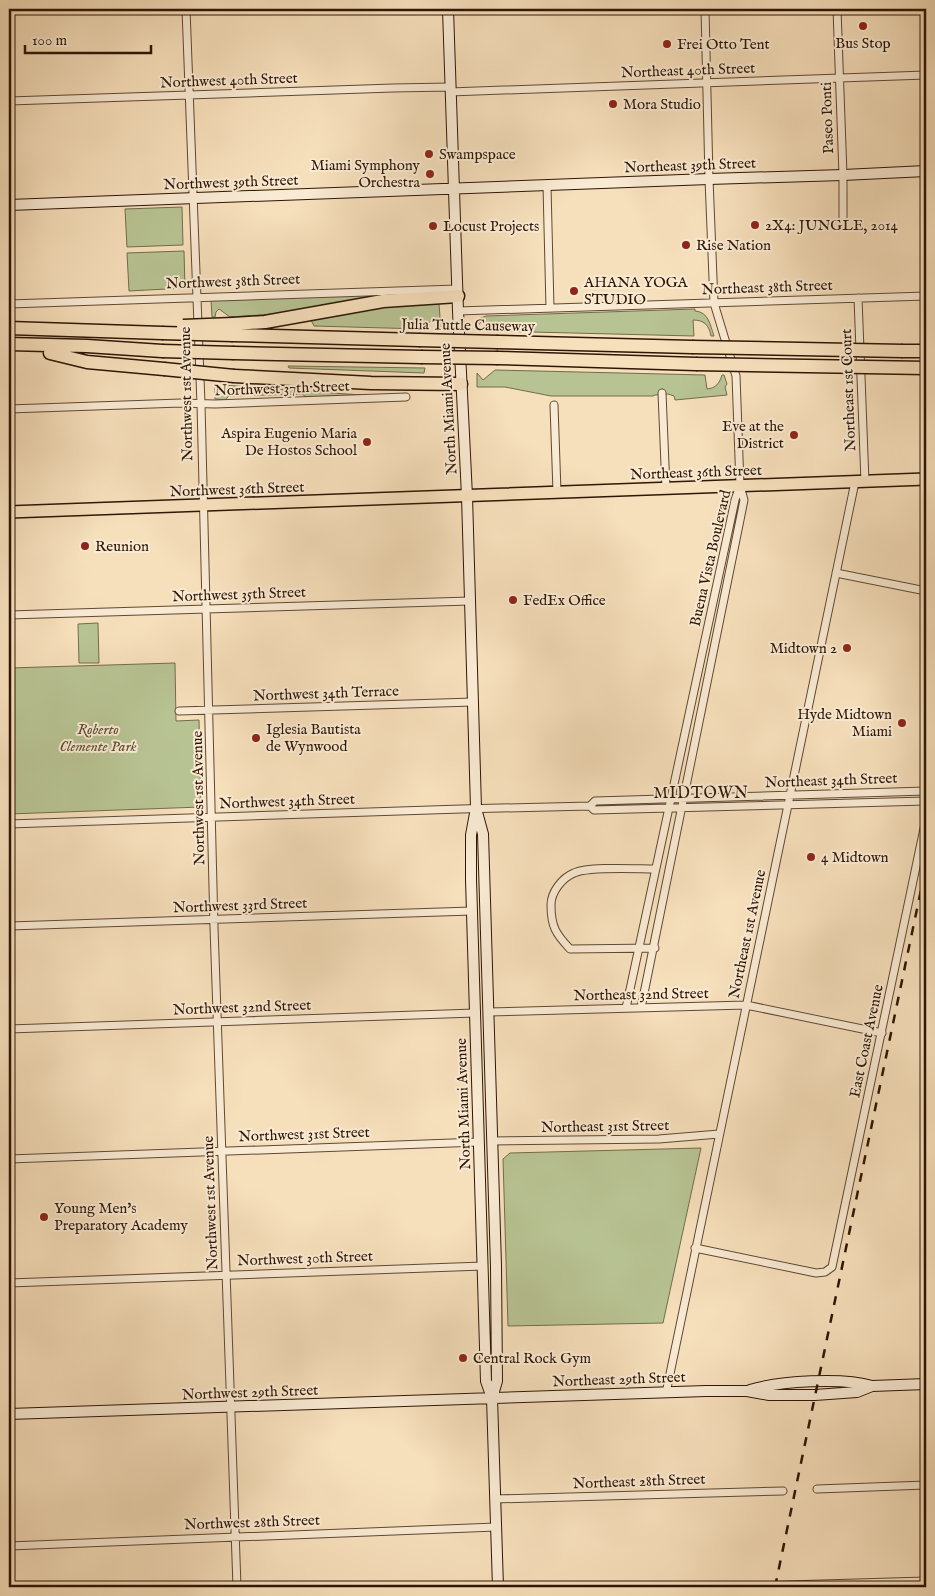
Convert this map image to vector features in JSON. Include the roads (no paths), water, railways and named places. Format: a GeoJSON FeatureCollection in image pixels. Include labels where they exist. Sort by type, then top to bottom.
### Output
{"type":"FeatureCollection","features":[{"type":"Feature","properties":{"kind":"highway"},"geometry":{"type":"LineString","coordinates":[[233,330],[265,322],[382,301],[457,293]]}},
{"type":"Feature","properties":{"kind":"highway","name":"Julia Tuttle Causeway"},"geometry":{"type":"LineString","coordinates":[[9,328],[130,331],[233,330],[419,340],[926,352]]}},
{"type":"Feature","properties":{"kind":"highway"},"geometry":{"type":"LineString","coordinates":[[9,344],[234,353],[926,368]]}},
{"type":"Feature","properties":{"kind":"highway"},"geometry":{"type":"LineString","coordinates":[[9,353],[162,351]]}},
{"type":"Feature","properties":{"kind":"highway"},"geometry":{"type":"LineString","coordinates":[[50,353],[86,362],[234,376],[370,383],[461,384]]}},
{"type":"Feature","properties":{"kind":"main road","name":"North Miami Avenue"},"geometry":{"type":"LineString","coordinates":[[448,9],[457,293],[467,496],[476,808],[471,835],[471,879],[486,1382],[492,1398]]}},
{"type":"Feature","properties":{"kind":"main road","name":"Northeast 39th Street"},"geometry":{"type":"LineString","coordinates":[[454,188],[843,176],[926,171]]}},
{"type":"Feature","properties":{"kind":"main road","name":"Northwest 39th Street"},"geometry":{"type":"LineString","coordinates":[[9,205],[454,188]]}},
{"type":"Feature","properties":{"kind":"main road","name":"Northeast 36th Street"},"geometry":{"type":"LineString","coordinates":[[467,496],[926,479]]}},
{"type":"Feature","properties":{"kind":"main road","name":"Northwest 36th Street"},"geometry":{"type":"LineString","coordinates":[[9,512],[467,496]]}},
{"type":"Feature","properties":{"kind":"main road","name":"North Miami Avenue"},"geometry":{"type":"LineString","coordinates":[[476,808],[483,834],[495,1234],[497,1381],[492,1398],[498,1587]]}},
{"type":"Feature","properties":{"kind":"main road"},"geometry":{"type":"LineString","coordinates":[[471,879],[479,901],[482,997],[488,1012]]}},
{"type":"Feature","properties":{"kind":"main road"},"geometry":{"type":"LineString","coordinates":[[476,1033],[483,1058],[485,1127],[492,1141]]}},
{"type":"Feature","properties":{"kind":"main road"},"geometry":{"type":"LineString","coordinates":[[479,1142],[486,1156],[487,1198],[495,1234]]}},
{"type":"Feature","properties":{"kind":"main road","name":"Northeast 29th Street"},"geometry":{"type":"LineString","coordinates":[[492,1398],[747,1390],[769,1384],[818,1382],[858,1382],[872,1386],[926,1384]]}},
{"type":"Feature","properties":{"kind":"main road","name":"Northwest 29th Street"},"geometry":{"type":"LineString","coordinates":[[9,1414],[492,1398]]}},
{"type":"Feature","properties":{"kind":"street","name":"Northwest 1st Avenue"},"geometry":{"type":"LineString","coordinates":[[186,9],[201,404],[202,505],[210,710],[217,1021],[237,1587]]}},
{"type":"Feature","properties":{"kind":"street"},"geometry":{"type":"LineString","coordinates":[[705,9],[708,179],[714,303],[736,376],[740,485]]}},
{"type":"Feature","properties":{"kind":"street","name":"Paseo Ponti"},"geometry":{"type":"LineString","coordinates":[[837,9],[843,225]]}},
{"type":"Feature","properties":{"kind":"street","name":"Northeast 40th Street"},"geometry":{"type":"LineString","coordinates":[[450,90],[926,75]]}},
{"type":"Feature","properties":{"kind":"street","name":"Northwest 40th Street"},"geometry":{"type":"LineString","coordinates":[[9,101],[450,90]]}},
{"type":"Feature","properties":{"kind":"street"},"geometry":{"type":"LineString","coordinates":[[547,186],[550,308]]}},
{"type":"Feature","properties":{"kind":"street","name":"Northwest 38th Street"},"geometry":{"type":"LineString","coordinates":[[9,304],[197,296],[457,293]]}},
{"type":"Feature","properties":{"kind":"street","name":"Northeast 38th Street"},"geometry":{"type":"LineString","coordinates":[[458,311],[926,296]]}},
{"type":"Feature","properties":{"kind":"street","name":"Northeast 1st Court"},"geometry":{"type":"LineString","coordinates":[[858,298],[860,482]]}},
{"type":"Feature","properties":{"kind":"street"},"geometry":{"type":"LineString","coordinates":[[662,393],[666,488]]}},
{"type":"Feature","properties":{"kind":"street","name":"Northwest 37th Street"},"geometry":{"type":"LineString","coordinates":[[9,409],[406,397]]}},
{"type":"Feature","properties":{"kind":"street"},"geometry":{"type":"LineString","coordinates":[[554,405],[557,492]]}},
{"type":"Feature","properties":{"kind":"street","name":"Northeast 1st Avenue"},"geometry":{"type":"LineString","coordinates":[[666,1393],[836,572],[860,482]]}},
{"type":"Feature","properties":{"kind":"street","name":"Buena Vista Boulevard"},"geometry":{"type":"LineString","coordinates":[[641,1008],[744,500],[740,485]]}},
{"type":"Feature","properties":{"kind":"street","name":"Buena Vista Boulevard"},"geometry":{"type":"LineString","coordinates":[[626,1008],[670,798],[735,500],[740,485]]}},
{"type":"Feature","properties":{"kind":"street"},"geometry":{"type":"LineString","coordinates":[[836,572],[926,591]]}},
{"type":"Feature","properties":{"kind":"street","name":"Northwest 35th Street"},"geometry":{"type":"LineString","coordinates":[[9,615],[470,601]]}},
{"type":"Feature","properties":{"kind":"street","name":"Northwest 34th Terrace"},"geometry":{"type":"LineString","coordinates":[[179,712],[473,702]]}},
{"type":"Feature","properties":{"kind":"street","name":"Northeast 34th Street"},"geometry":{"type":"LineString","coordinates":[[590,806],[595,801],[926,791]]}},
{"type":"Feature","properties":{"kind":"street","name":"Northeast 34th Street"},"geometry":{"type":"LineString","coordinates":[[476,808],[590,806],[594,810],[926,801]]}},
{"type":"Feature","properties":{"kind":"street","name":"Northwest 34th Street"},"geometry":{"type":"LineString","coordinates":[[9,824],[476,808]]}},
{"type":"Feature","properties":{"kind":"street","name":"East Coast Avenue"},"geometry":{"type":"LineString","coordinates":[[695,1248],[816,1273],[825,1272],[832,1267],[926,819]]}},
{"type":"Feature","properties":{"kind":"street"},"geometry":{"type":"LineString","coordinates":[[654,948],[570,949],[557,935],[550,920],[550,898],[558,886],[573,873],[586,870],[655,869]]}},
{"type":"Feature","properties":{"kind":"street","name":"Northwest 33rd Street"},"geometry":{"type":"LineString","coordinates":[[9,926],[472,911]]}},
{"type":"Feature","properties":{"kind":"street","name":"Northeast 32nd Street"},"geometry":{"type":"LineString","coordinates":[[488,1012],[746,1005],[882,1034]]}},
{"type":"Feature","properties":{"kind":"street","name":"Northwest 32nd Street"},"geometry":{"type":"LineString","coordinates":[[9,1029],[475,1013]]}},
{"type":"Feature","properties":{"kind":"street","name":"Northeast 31st Street"},"geometry":{"type":"LineString","coordinates":[[492,1141],[659,1140],[719,1134]]}},
{"type":"Feature","properties":{"kind":"street","name":"Northwest 31st Street"},"geometry":{"type":"LineString","coordinates":[[9,1159],[479,1142]]}},
{"type":"Feature","properties":{"kind":"street","name":"Northwest 30th Street"},"geometry":{"type":"LineString","coordinates":[[9,1282],[483,1266]]}},
{"type":"Feature","properties":{"kind":"street"},"geometry":{"type":"LineString","coordinates":[[817,1489],[926,1485]]}},
{"type":"Feature","properties":{"kind":"street","name":"Northeast 28th Street"},"geometry":{"type":"LineString","coordinates":[[495,1499],[783,1491]]}},
{"type":"Feature","properties":{"kind":"street","name":"Northwest 28th Street"},"geometry":{"type":"LineString","coordinates":[[9,1546],[496,1527]]}},
{"type":"Feature","properties":{"kind":"street"},"geometry":{"type":"LineString","coordinates":[[724,1587],[926,1581]]}},
{"type":"Feature","properties":{"kind":"railway"},"geometry":{"type":"LineString","coordinates":[[775,1587],[926,866]]}},
{"type":"Feature","properties":{"kind":"place","name":"Bus Stop"},"geometry":{"type":"Point","coordinates":[863,26]}},
{"type":"Feature","properties":{"kind":"place","name":"Frei Otto Tent"},"geometry":{"type":"Point","coordinates":[667,44]}},
{"type":"Feature","properties":{"kind":"place","name":"Mora Studio"},"geometry":{"type":"Point","coordinates":[613,104]}},
{"type":"Feature","properties":{"kind":"place","name":"Swampspace"},"geometry":{"type":"Point","coordinates":[429,154]}},
{"type":"Feature","properties":{"kind":"place","name":"Miami Symphony Orchestra"},"geometry":{"type":"Point","coordinates":[430,174]}},
{"type":"Feature","properties":{"kind":"place","name":"2X4: JUNGLE, 2014"},"geometry":{"type":"Point","coordinates":[755,225]}},
{"type":"Feature","properties":{"kind":"place","name":"Locust Projects"},"geometry":{"type":"Point","coordinates":[433,226]}},
{"type":"Feature","properties":{"kind":"place","name":"Rise Nation"},"geometry":{"type":"Point","coordinates":[686,245]}},
{"type":"Feature","properties":{"kind":"place","name":"AHANA YOGA STUDIO"},"geometry":{"type":"Point","coordinates":[574,291]}},
{"type":"Feature","properties":{"kind":"place","name":"Eve at the District"},"geometry":{"type":"Point","coordinates":[794,435]}},
{"type":"Feature","properties":{"kind":"place","name":"Aspira Eugenio Maria De Hostos School"},"geometry":{"type":"Point","coordinates":[367,442]}},
{"type":"Feature","properties":{"kind":"place","name":"Reunion"},"geometry":{"type":"Point","coordinates":[85,546]}},
{"type":"Feature","properties":{"kind":"place","name":"FedEx Office"},"geometry":{"type":"Point","coordinates":[513,600]}},
{"type":"Feature","properties":{"kind":"place","name":"Midtown 2"},"geometry":{"type":"Point","coordinates":[847,648]}},
{"type":"Feature","properties":{"kind":"place","name":"Hyde Midtown Miami"},"geometry":{"type":"Point","coordinates":[902,723]}},
{"type":"Feature","properties":{"kind":"place","name":"Iglesia Bautista de Wynwood"},"geometry":{"type":"Point","coordinates":[256,738]}},
{"type":"Feature","properties":{"kind":"place","name":"4 Midtown"},"geometry":{"type":"Point","coordinates":[811,857]}},
{"type":"Feature","properties":{"kind":"place","name":"Young Men's Preparatory Academy"},"geometry":{"type":"Point","coordinates":[44,1217]}},
{"type":"Feature","properties":{"kind":"place","name":"Central Rock Gym"},"geometry":{"type":"Point","coordinates":[463,1358]}},
{"type":"Feature","properties":{"kind":"district","name":"MIDTOWN"},"geometry":{"type":"Point","coordinates":[701,792]}},
{"type":"Feature","properties":{"kind":"park label","name":"Roberto Clemente Park"},"geometry":{"type":"Point","coordinates":[98,738]}}]}
